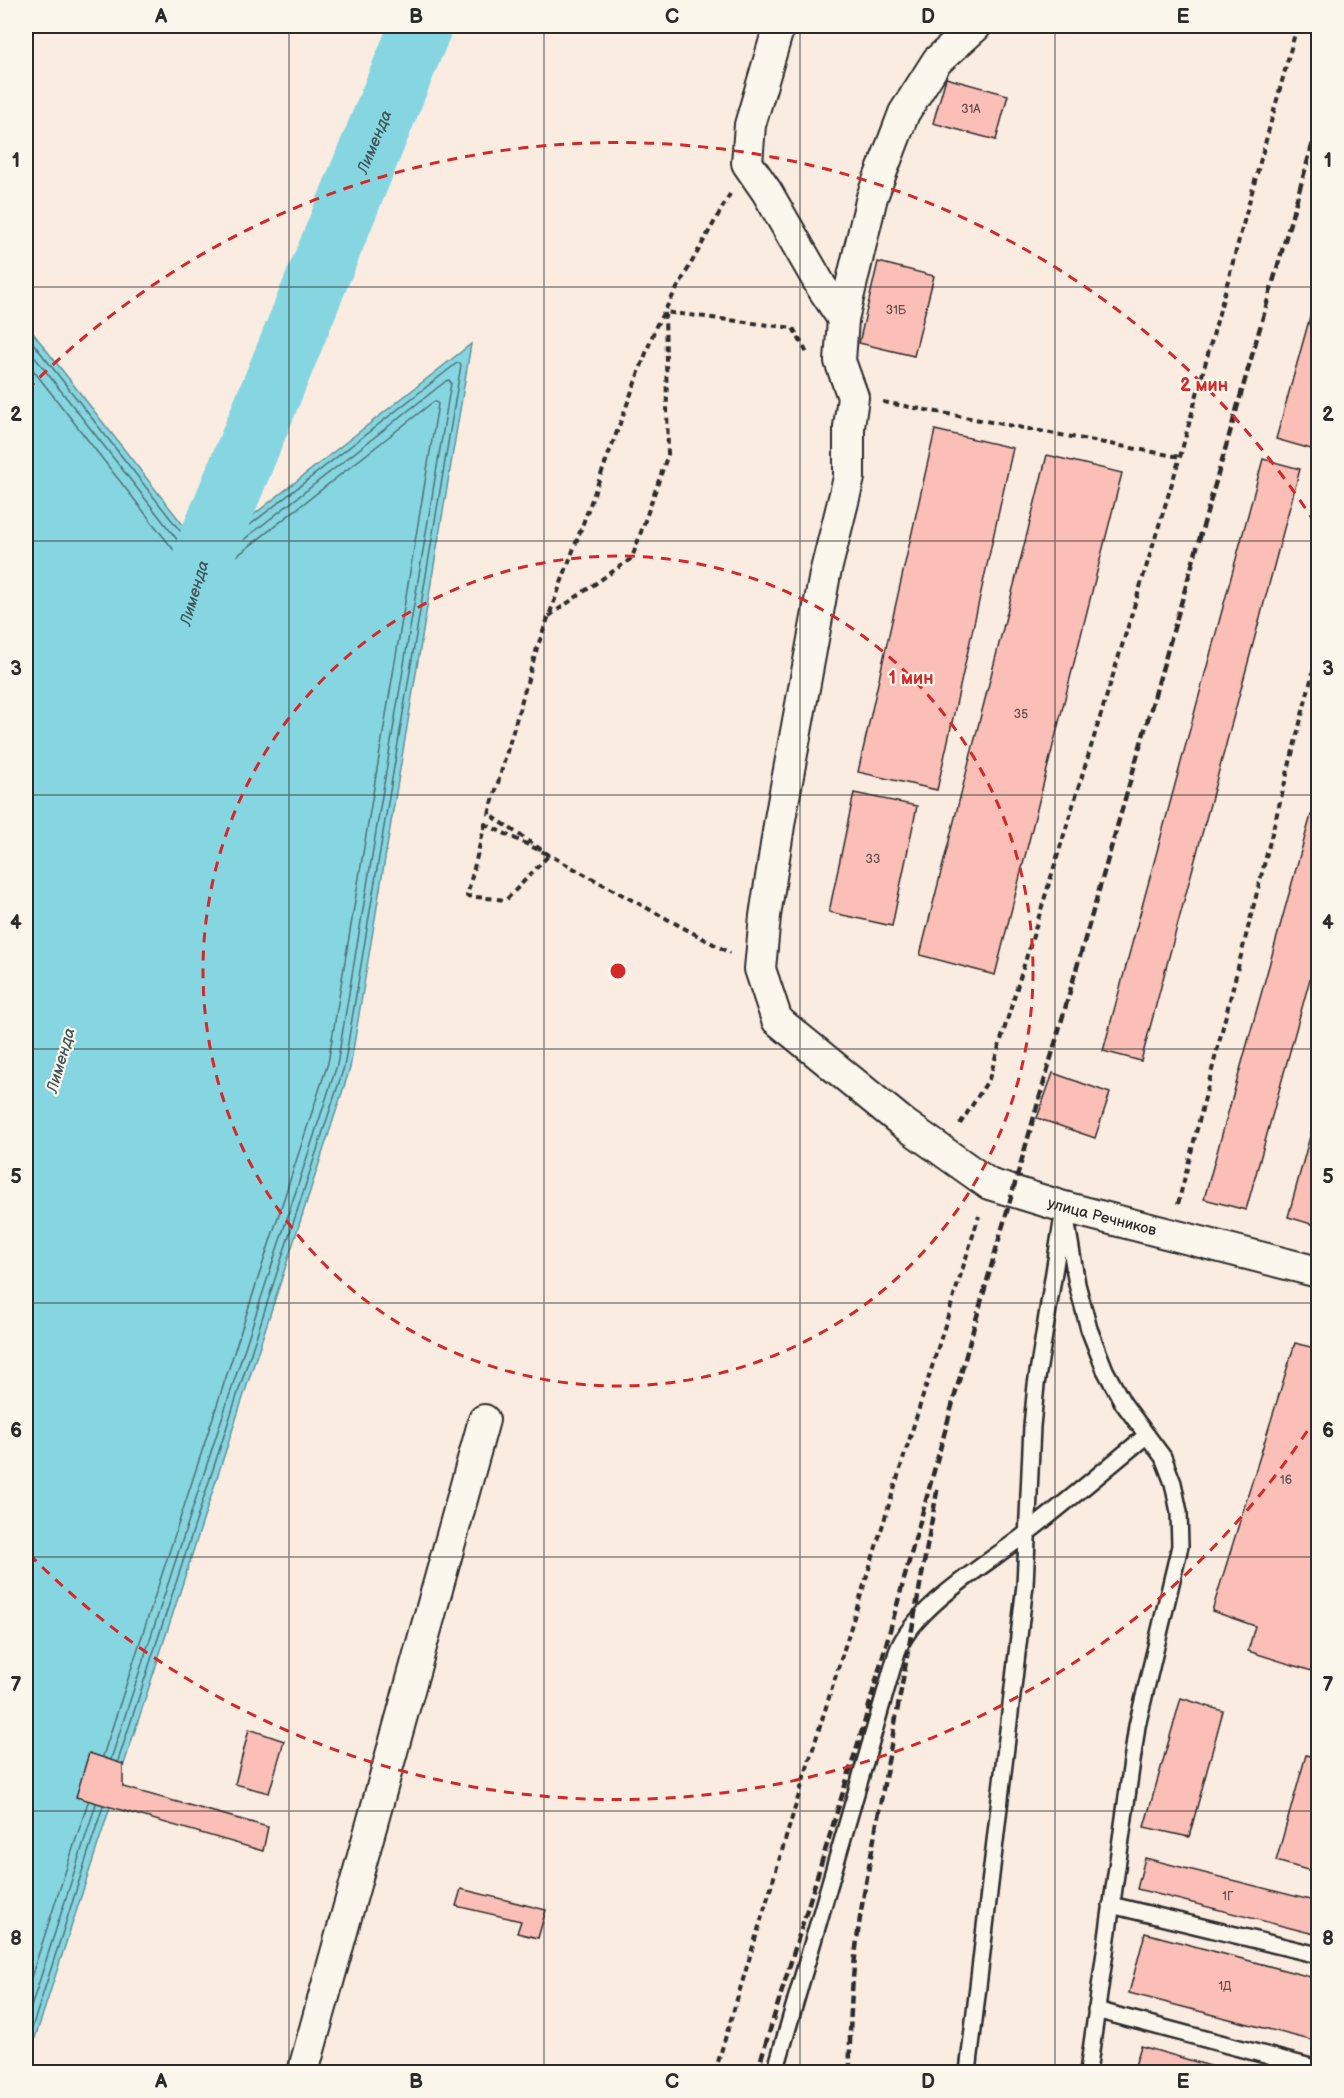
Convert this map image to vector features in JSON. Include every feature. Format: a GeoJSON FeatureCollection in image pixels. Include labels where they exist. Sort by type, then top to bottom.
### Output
{"type":"FeatureCollection","features":[{"type":"Feature","properties":{"kind":"street"},"geometry":{"type":"LineString","coordinates":[[779,26],[750,124],[747,163],[767,192],[821,286],[843,319]]}},
{"type":"Feature","properties":{"kind":"street"},"geometry":{"type":"LineString","coordinates":[[760,969],[765,916],[784,796],[825,574],[849,478],[849,427],[853,397],[840,361],[843,319],[872,197],[904,113],[937,61],[976,26]]}},
{"type":"Feature","properties":{"kind":"street","name":"улица Речников"},"geometry":{"type":"LineString","coordinates":[[760,969],[777,1020],[903,1123],[989,1184],[1064,1207],[1318,1272]]}},
{"type":"Feature","properties":{"kind":"street"},"geometry":{"type":"LineString","coordinates":[[303,2073],[484,1420]]}},
{"type":"Feature","properties":{"kind":"lane"},"geometry":{"type":"LineString","coordinates":[[1064,1207],[1077,1284],[1089,1329],[1105,1370],[1123,1403],[1162,1457],[1173,1483],[1179,1512],[1180,1546],[1137,1726],[1088,2073]]}},
{"type":"Feature","properties":{"kind":"lane"},"geometry":{"type":"LineString","coordinates":[[968,2073],[1025,1585],[1036,1385],[1064,1207]]}},
{"type":"Feature","properties":{"kind":"lane"},"geometry":{"type":"LineString","coordinates":[[775,2073],[900,1644],[905,1634],[939,1600],[1027,1534],[1148,1435]]}},
{"type":"Feature","properties":{"kind":"lane"},"geometry":{"type":"LineString","coordinates":[[1111,1905],[1318,1955]]}},
{"type":"Feature","properties":{"kind":"lane"},"geometry":{"type":"LineString","coordinates":[[1096,2010],[1318,2069]]}},
{"type":"Feature","properties":{"kind":"path"},"geometry":{"type":"LineString","coordinates":[[942,1151],[989,1079],[1179,457],[1297,26]]}},
{"type":"Feature","properties":{"kind":"path"},"geometry":{"type":"LineString","coordinates":[[549,855],[489,814],[537,648],[656,326],[747,163]]}},
{"type":"Feature","properties":{"kind":"path"},"geometry":{"type":"LineString","coordinates":[[665,312],[794,328],[810,358]]}},
{"type":"Feature","properties":{"kind":"path"},"geometry":{"type":"LineString","coordinates":[[548,617],[632,558],[668,454],[665,312]]}},
{"type":"Feature","properties":{"kind":"path"},"geometry":{"type":"LineString","coordinates":[[853,397],[1179,457]]}},
{"type":"Feature","properties":{"kind":"path"},"geometry":{"type":"LineString","coordinates":[[1171,1233],[1318,652]]}},
{"type":"Feature","properties":{"kind":"path"},"geometry":{"type":"LineString","coordinates":[[549,855],[506,900],[467,896],[485,824],[549,855],[760,969]]}},
{"type":"Feature","properties":{"kind":"path"},"geometry":{"type":"LineString","coordinates":[[716,2073],[814,1746],[989,1184]]}},
{"type":"Feature","properties":{"kind":"water"},"geometry":{"type":"Polygon","coordinates":[[[26,324],[205,553],[471,344],[350,1068],[26,2066],[26,324]]]}},
{"type":"Feature","properties":{"kind":"building"},"geometry":{"type":"Polygon","coordinates":[[[946,78],[1008,95],[996,140],[933,123],[946,78]]]}},
{"type":"Feature","properties":{"kind":"building"},"geometry":{"type":"Polygon","coordinates":[[[878,262],[934,276],[914,356],[859,343],[878,262]]]}},
{"type":"Feature","properties":{"kind":"building"},"geometry":{"type":"Polygon","coordinates":[[[1318,288],[1318,451],[1276,439],[1318,288]]]}},
{"type":"Feature","properties":{"kind":"building"},"geometry":{"type":"Polygon","coordinates":[[[935,430],[1013,448],[937,790],[858,772],[935,430]]]}},
{"type":"Feature","properties":{"kind":"building"},"geometry":{"type":"Polygon","coordinates":[[[1047,455],[1122,473],[995,975],[920,955],[1047,455]]]}},
{"type":"Feature","properties":{"kind":"building"},"geometry":{"type":"Polygon","coordinates":[[[1263,459],[1300,469],[1141,1061],[1103,1051],[1263,459]]]}},
{"type":"Feature","properties":{"kind":"building"},"geometry":{"type":"Polygon","coordinates":[[[854,793],[917,806],[892,926],[829,912],[854,793]]]}},
{"type":"Feature","properties":{"kind":"building"},"geometry":{"type":"Polygon","coordinates":[[[1311,815],[1318,817],[1318,950],[1246,1210],[1204,1199],[1311,815]]]}},
{"type":"Feature","properties":{"kind":"building"},"geometry":{"type":"Polygon","coordinates":[[[1053,1073],[1110,1093],[1095,1138],[1037,1118],[1053,1073]]]}},
{"type":"Feature","properties":{"kind":"building"},"geometry":{"type":"Polygon","coordinates":[[[1318,1107],[1318,1226],[1288,1217],[1318,1107]]]}},
{"type":"Feature","properties":{"kind":"building"},"geometry":{"type":"Polygon","coordinates":[[[1295,1343],[1318,1349],[1318,1673],[1248,1651],[1255,1626],[1212,1611],[1295,1343]]]}},
{"type":"Feature","properties":{"kind":"building"},"geometry":{"type":"Polygon","coordinates":[[[1181,1698],[1223,1711],[1189,1837],[1144,1827],[1181,1698]]]}},
{"type":"Feature","properties":{"kind":"building"},"geometry":{"type":"Polygon","coordinates":[[[249,1729],[284,1741],[269,1793],[235,1784],[249,1729]]]}},
{"type":"Feature","properties":{"kind":"building"},"geometry":{"type":"Polygon","coordinates":[[[89,1753],[123,1764],[123,1787],[268,1827],[263,1851],[76,1797],[89,1753]]]}},
{"type":"Feature","properties":{"kind":"building"},"geometry":{"type":"Polygon","coordinates":[[[1306,1755],[1318,1758],[1318,1873],[1276,1861],[1306,1755]]]}},
{"type":"Feature","properties":{"kind":"building"},"geometry":{"type":"Polygon","coordinates":[[[1145,1858],[1318,1902],[1318,1935],[1137,1889],[1145,1858]]]}},
{"type":"Feature","properties":{"kind":"building"},"geometry":{"type":"Polygon","coordinates":[[[461,1889],[546,1910],[538,1938],[517,1933],[521,1921],[456,1906],[461,1889]]]}},
{"type":"Feature","properties":{"kind":"building"},"geometry":{"type":"Polygon","coordinates":[[[1145,1933],[1318,1979],[1318,2042],[1129,1993],[1145,1933]]]}},
{"type":"Feature","properties":{"kind":"building"},"geometry":{"type":"Polygon","coordinates":[[[1141,2046],[1231,2072],[1133,2072],[1141,2046]]]}},
{"type":"Feature","properties":{"kind":"waterway","name":"Лименда"},"geometry":{"type":"LineString","coordinates":[[181,636],[205,553],[421,26]]}},
{"type":"Feature","properties":{"kind":"railway"},"geometry":{"type":"LineString","coordinates":[[757,2072],[864,1724],[973,1330],[1318,125]]}},
{"type":"Feature","properties":{"kind":"railway"},"geometry":{"type":"LineString","coordinates":[[850,2072],[852,1988],[862,1905],[938,1486]]}}]}
